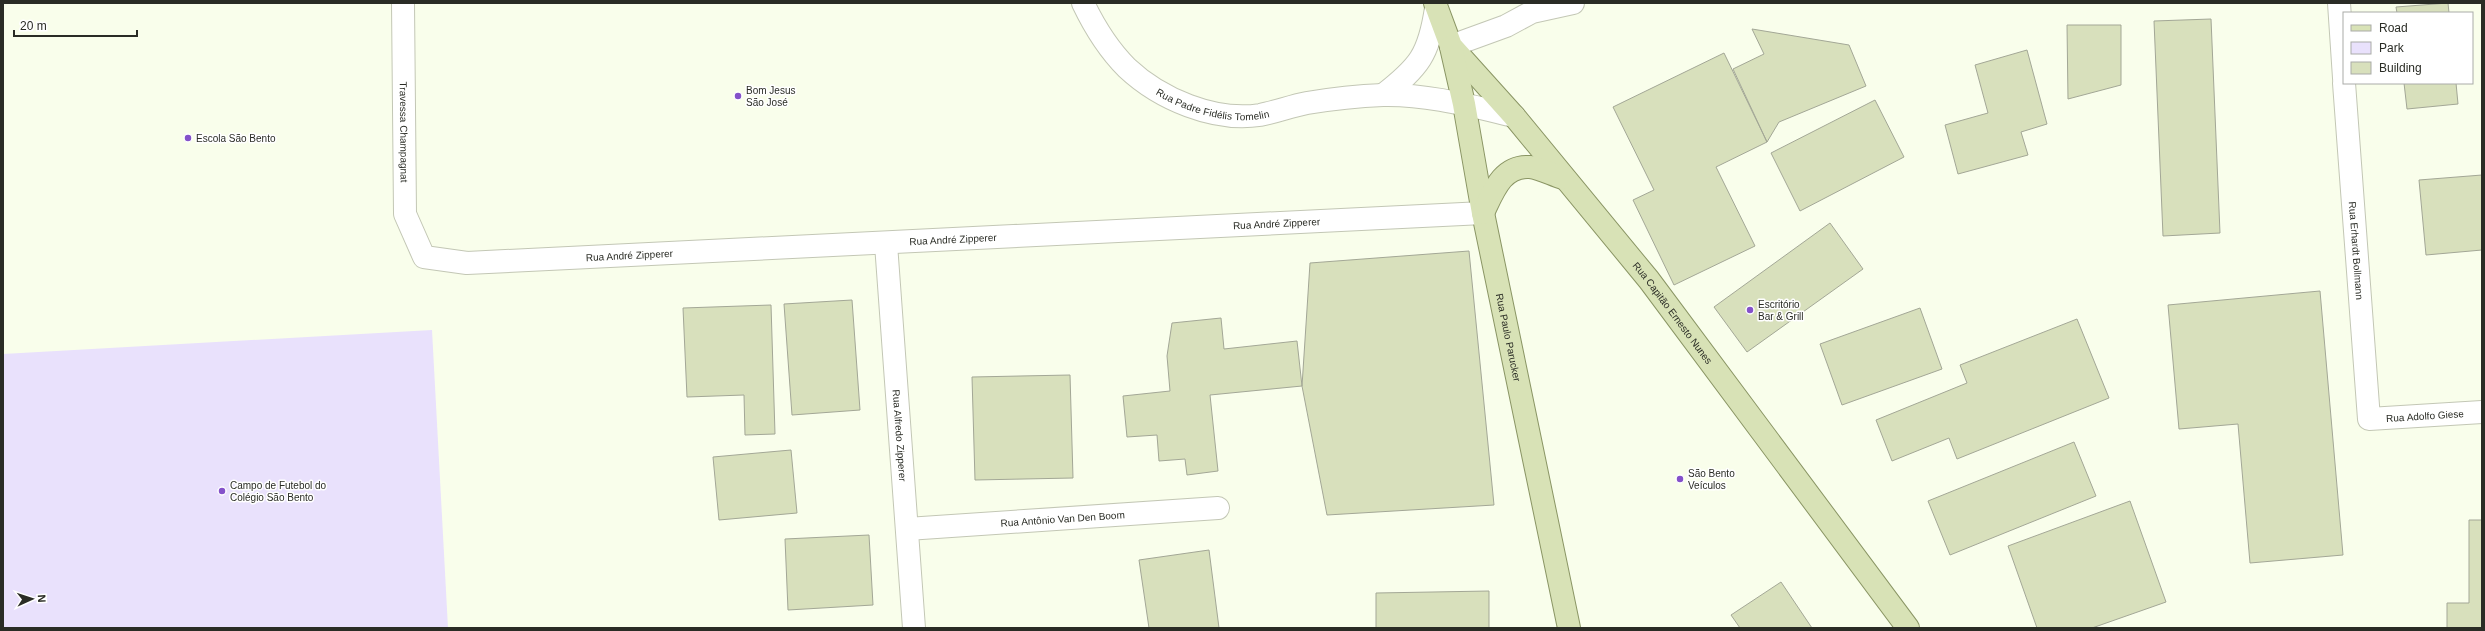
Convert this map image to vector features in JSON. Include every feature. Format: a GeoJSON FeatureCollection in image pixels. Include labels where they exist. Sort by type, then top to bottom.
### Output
{"type":"FeatureCollection","features":[{"type":"Feature","properties":{"kind":"main road","name":"Rua Capitão Ernesto Nunes"},"geometry":{"type":"LineString","coordinates":[[1435,6],[1451,46],[1514,116],[1563,178],[1649,280],[1908,628]]}},
{"type":"Feature","properties":{"kind":"main road","name":"Rua Paulo Parucker"},"geometry":{"type":"LineString","coordinates":[[1451,46],[1464,104],[1483,213],[1569,628]]}},
{"type":"Feature","properties":{"kind":"main road"},"geometry":{"type":"LineString","coordinates":[[1483,213],[1496,186],[1508,171],[1530,167],[1563,178]]}},
{"type":"Feature","properties":{"kind":"street","name":"Travessa Champagnat"},"geometry":{"type":"LineString","coordinates":[[403,3],[405,214],[424,257]]}},
{"type":"Feature","properties":{"kind":"street","name":"Rua Padre Fidélis Tomelin"},"geometry":{"type":"LineString","coordinates":[[1083,3],[1097,30],[1127,68],[1160,93],[1196,108],[1226,115],[1260,115],[1307,103],[1383,95],[1423,97],[1464,104],[1514,116]]}},
{"type":"Feature","properties":{"kind":"street"},"geometry":{"type":"LineString","coordinates":[[1451,46],[1506,26],[1532,12],[1573,3]]}},
{"type":"Feature","properties":{"kind":"street"},"geometry":{"type":"LineString","coordinates":[[2338,3],[2343,66]]}},
{"type":"Feature","properties":{"kind":"street"},"geometry":{"type":"LineString","coordinates":[[1383,95],[1410,74],[1424,56],[1432,34],[1435,6]]}},
{"type":"Feature","properties":{"kind":"street","name":"Rua Erhardt Bollmann"},"geometry":{"type":"LineString","coordinates":[[2344,84],[2369,419]]}},
{"type":"Feature","properties":{"kind":"street","name":"Rua André Zipperer"},"geometry":{"type":"LineString","coordinates":[[424,257],[467,263],[886,244],[1483,213]]}},
{"type":"Feature","properties":{"kind":"street","name":"Rua Alfredo Zipperer"},"geometry":{"type":"LineString","coordinates":[[886,244],[914,628]]}},
{"type":"Feature","properties":{"kind":"street","name":"Rua Adolfo Giese"},"geometry":{"type":"LineString","coordinates":[[2369,419],[2482,412]]}},
{"type":"Feature","properties":{"kind":"street","name":"Rua Antônio Van Den Boom"},"geometry":{"type":"LineString","coordinates":[[907,529],[1218,508]]}},
{"type":"Feature","properties":{"kind":"green space","name":"Campo de Futebol do Colégio São Bento"},"geometry":{"type":"Polygon","coordinates":[[[432,330],[448,628],[3,628],[3,354],[432,330]]]}},
{"type":"Feature","properties":{"kind":"building"},"geometry":{"type":"Polygon","coordinates":[[[2448,3],[2449,12],[2397,12],[2396,7],[2448,3]]]}},
{"type":"Feature","properties":{"kind":"building"},"geometry":{"type":"Polygon","coordinates":[[[2211,19],[2220,233],[2163,236],[2154,21],[2211,19]]]}},
{"type":"Feature","properties":{"kind":"building"},"geometry":{"type":"Polygon","coordinates":[[[2067,25],[2121,25],[2121,85],[2068,99],[2067,25]]]}},
{"type":"Feature","properties":{"kind":"building"},"geometry":{"type":"Polygon","coordinates":[[[1752,29],[1849,45],[1866,86],[1779,122],[1767,142],[1733,69],[1764,54],[1752,29]]]}},
{"type":"Feature","properties":{"kind":"building"},"geometry":{"type":"Polygon","coordinates":[[[2027,50],[2047,124],[2021,132],[2028,155],[1958,174],[1945,125],[1988,113],[1975,65],[2027,50]]]}},
{"type":"Feature","properties":{"kind":"building"},"geometry":{"type":"Polygon","coordinates":[[[1724,53],[1767,142],[1716,167],[1755,246],[1674,285],[1633,200],[1654,190],[1613,107],[1724,53]]]}},
{"type":"Feature","properties":{"kind":"building"},"geometry":{"type":"Polygon","coordinates":[[[2404,84],[2456,84],[2458,104],[2407,109],[2404,84]]]}},
{"type":"Feature","properties":{"kind":"building"},"geometry":{"type":"Polygon","coordinates":[[[1875,100],[1904,157],[1800,211],[1771,153],[1875,100]]]}},
{"type":"Feature","properties":{"kind":"building"},"geometry":{"type":"Polygon","coordinates":[[[2482,175],[2482,250],[2426,255],[2419,180],[2482,175]]]}},
{"type":"Feature","properties":{"kind":"building"},"geometry":{"type":"Polygon","coordinates":[[[1830,223],[1863,269],[1747,352],[1714,307],[1830,223]]]}},
{"type":"Feature","properties":{"kind":"building"},"geometry":{"type":"Polygon","coordinates":[[[1469,251],[1494,505],[1327,515],[1302,386],[1310,263],[1469,251]]]}},
{"type":"Feature","properties":{"kind":"building"},"geometry":{"type":"Polygon","coordinates":[[[2320,291],[2343,555],[2250,563],[2238,424],[2179,429],[2168,305],[2320,291]]]}},
{"type":"Feature","properties":{"kind":"building"},"geometry":{"type":"Polygon","coordinates":[[[852,300],[860,410],[792,415],[784,304],[852,300]]]}},
{"type":"Feature","properties":{"kind":"building"},"geometry":{"type":"Polygon","coordinates":[[[771,305],[775,434],[745,435],[744,395],[687,397],[683,308],[771,305]]]}},
{"type":"Feature","properties":{"kind":"building"},"geometry":{"type":"Polygon","coordinates":[[[1920,308],[1942,369],[1842,405],[1820,344],[1920,308]]]}},
{"type":"Feature","properties":{"kind":"building"},"geometry":{"type":"Polygon","coordinates":[[[1221,318],[1224,349],[1297,341],[1302,386],[1210,395],[1218,471],[1187,475],[1185,459],[1159,461],[1157,435],[1127,437],[1123,396],[1170,391],[1167,356],[1172,323],[1221,318]]]}},
{"type":"Feature","properties":{"kind":"building"},"geometry":{"type":"Polygon","coordinates":[[[2077,319],[2109,398],[1957,459],[1949,438],[1892,461],[1876,420],[1967,383],[1960,365],[2077,319]]]}},
{"type":"Feature","properties":{"kind":"building"},"geometry":{"type":"Polygon","coordinates":[[[1070,375],[1073,478],[975,480],[972,377],[1070,375]]]}},
{"type":"Feature","properties":{"kind":"building"},"geometry":{"type":"Polygon","coordinates":[[[2074,442],[2096,496],[1950,555],[1928,501],[2074,442]]]}},
{"type":"Feature","properties":{"kind":"building"},"geometry":{"type":"Polygon","coordinates":[[[791,450],[797,513],[719,520],[713,457],[791,450]]]}},
{"type":"Feature","properties":{"kind":"building"},"geometry":{"type":"Polygon","coordinates":[[[2130,501],[2166,602],[2092,628],[2037,628],[2008,546],[2130,501]]]}},
{"type":"Feature","properties":{"kind":"building"},"geometry":{"type":"Polygon","coordinates":[[[2469,520],[2482,520],[2482,628],[2447,628],[2447,603],[2469,603],[2469,520]]]}},
{"type":"Feature","properties":{"kind":"building"},"geometry":{"type":"Polygon","coordinates":[[[869,535],[873,605],[788,610],[785,539],[869,535]]]}},
{"type":"Feature","properties":{"kind":"building"},"geometry":{"type":"Polygon","coordinates":[[[1209,550],[1219,628],[1149,628],[1139,560],[1209,550]]]}},
{"type":"Feature","properties":{"kind":"building"},"geometry":{"type":"Polygon","coordinates":[[[1781,582],[1812,628],[1740,628],[1731,615],[1781,582]]]}},
{"type":"Feature","properties":{"kind":"building"},"geometry":{"type":"Polygon","coordinates":[[[1489,591],[1489,628],[1376,628],[1376,593],[1489,591]]]}},
{"type":"Feature","properties":{"kind":"place","name":"Bom Jesus São José"},"geometry":{"type":"Point","coordinates":[738,96]}},
{"type":"Feature","properties":{"kind":"place","name":"Escola São Bento"},"geometry":{"type":"Point","coordinates":[188,138]}},
{"type":"Feature","properties":{"kind":"place","name":"Escritório Bar & Grill"},"geometry":{"type":"Point","coordinates":[1750,310]}},
{"type":"Feature","properties":{"kind":"place","name":"São Bento Veículos"},"geometry":{"type":"Point","coordinates":[1680,479]}},
{"type":"Feature","properties":{"kind":"place","name":"Campo de Futebol do Colégio São Bento"},"geometry":{"type":"Point","coordinates":[222,491]}}]}
